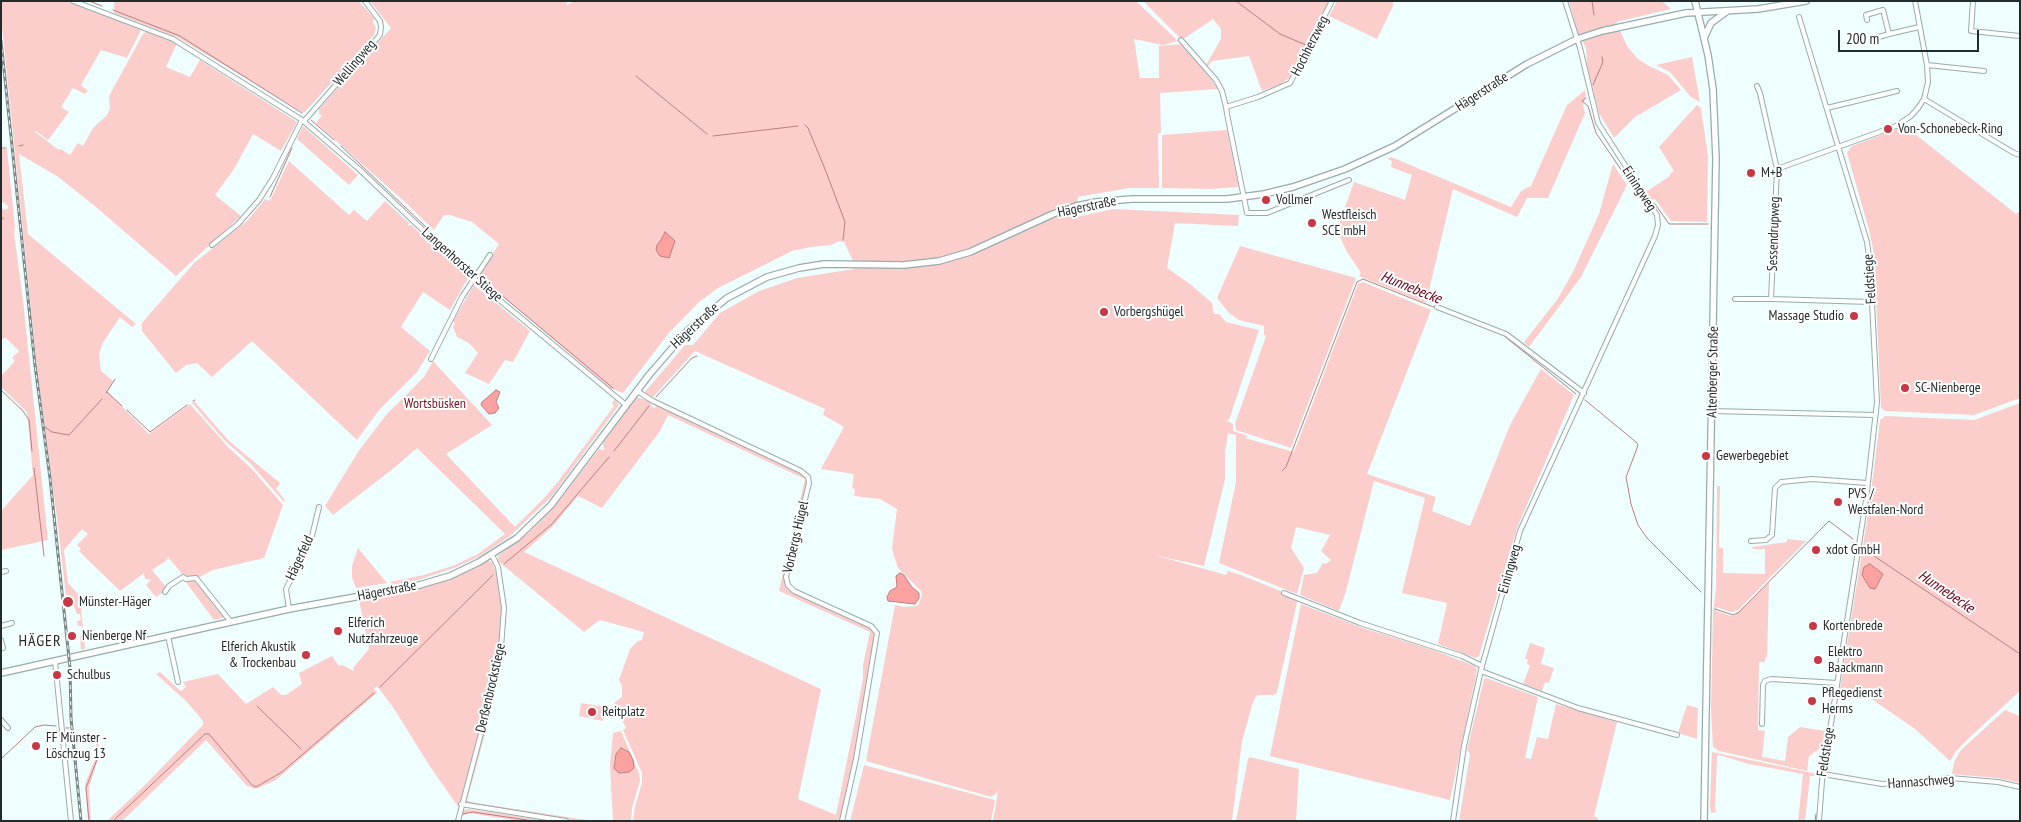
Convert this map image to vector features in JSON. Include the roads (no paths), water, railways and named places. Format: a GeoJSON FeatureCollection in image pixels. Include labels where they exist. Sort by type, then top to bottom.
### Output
{"type":"FeatureCollection","features":[{"type":"Feature","properties":{"kind":"main road","name":"Altenberger Straße"},"geometry":{"type":"LineString","coordinates":[[1695,1],[1713,88],[1716,159],[1704,821]]}},
{"type":"Feature","properties":{"kind":"main road","name":"Hägerstraße"},"geometry":{"type":"LineString","coordinates":[[1,673],[289,609],[425,584],[462,571],[492,555],[523,532],[551,505],[677,341],[708,312],[741,290],[783,272],[824,264],[904,265],[939,261],[977,249],[1053,214],[1076,206],[1096,202],[1132,199],[1203,200],[1244,197],[1309,183],[1372,157],[1417,133],[1527,64],[1577,39],[1632,24],[1698,12],[1728,11],[1806,1]]}},
{"type":"Feature","properties":{"kind":"main road"},"geometry":{"type":"LineString","coordinates":[[1704,38],[1711,23],[1728,11]]}},
{"type":"Feature","properties":{"kind":"street","name":"Langenhorster Stiege"},"geometry":{"type":"LineString","coordinates":[[73,1],[173,39],[303,121],[360,170],[473,278],[626,405]]}},
{"type":"Feature","properties":{"kind":"street","name":"Wellingweg"},"geometry":{"type":"LineString","coordinates":[[303,121],[380,35],[382,27],[380,21],[365,1]]}},
{"type":"Feature","properties":{"kind":"street","name":"Hochherzweg"},"geometry":{"type":"LineString","coordinates":[[1226,107],[1273,91],[1290,83],[1332,1]]}},
{"type":"Feature","properties":{"kind":"street"},"geometry":{"type":"LineString","coordinates":[[1565,1],[1577,39]]}},
{"type":"Feature","properties":{"kind":"street"},"geometry":{"type":"LineString","coordinates":[[1777,169],[1903,123],[1911,116],[1924,99],[1928,82],[1928,64],[1914,1]]}},
{"type":"Feature","properties":{"kind":"street"},"geometry":{"type":"LineString","coordinates":[[1973,1],[1971,31],[2020,36]]}},
{"type":"Feature","properties":{"kind":"street"},"geometry":{"type":"LineString","coordinates":[[1867,20],[1866,15],[1883,10],[1890,34]]}},
{"type":"Feature","properties":{"kind":"street","name":"Feldstiege"},"geometry":{"type":"LineString","coordinates":[[1799,17],[1867,242],[1870,262],[1877,402],[1867,483],[1823,774],[1819,821]]}},
{"type":"Feature","properties":{"kind":"street"},"geometry":{"type":"LineString","coordinates":[[1872,40],[1919,27]]}},
{"type":"Feature","properties":{"kind":"street","name":"Einingweg"},"geometry":{"type":"LineString","coordinates":[[1453,821],[1464,746],[1482,666],[1520,531],[1656,236],[1658,225],[1656,215],[1598,123],[1577,39]]}},
{"type":"Feature","properties":{"kind":"street"},"geometry":{"type":"LineString","coordinates":[[1181,40],[1216,80],[1222,91],[1247,213],[1267,213],[1349,180]]}},
{"type":"Feature","properties":{"kind":"street"},"geometry":{"type":"LineString","coordinates":[[1928,64],[1984,71]]}},
{"type":"Feature","properties":{"kind":"street","name":"Sessendrupweg"},"geometry":{"type":"LineString","coordinates":[[1757,86],[1777,169],[1771,299]]}},
{"type":"Feature","properties":{"kind":"street"},"geometry":{"type":"LineString","coordinates":[[1828,108],[1897,91]]}},
{"type":"Feature","properties":{"kind":"street"},"geometry":{"type":"LineString","coordinates":[[1924,99],[2020,155]]}},
{"type":"Feature","properties":{"kind":"street"},"geometry":{"type":"LineString","coordinates":[[212,245],[238,224],[259,200],[273,178],[303,121]]}},
{"type":"Feature","properties":{"kind":"street"},"geometry":{"type":"LineString","coordinates":[[431,359],[454,310],[473,278],[490,255]]}},
{"type":"Feature","properties":{"kind":"street"},"geometry":{"type":"LineString","coordinates":[[1735,298],[1871,302]]}},
{"type":"Feature","properties":{"kind":"street"},"geometry":{"type":"LineString","coordinates":[[1437,306],[1506,334],[1584,393]]}},
{"type":"Feature","properties":{"kind":"street","name":"Vorbergs Hügel"},"geometry":{"type":"LineString","coordinates":[[637,391],[677,413],[801,471],[808,477],[809,483],[786,577],[788,585],[794,591],[871,626],[875,629],[877,635],[856,759],[842,821]]}},
{"type":"Feature","properties":{"kind":"street"},"geometry":{"type":"LineString","coordinates":[[1712,411],[1875,415]]}},
{"type":"Feature","properties":{"kind":"street"},"geometry":{"type":"LineString","coordinates":[[1751,541],[1766,540],[1772,535],[1775,488],[1781,482],[1812,479],[1867,483]]}},
{"type":"Feature","properties":{"kind":"street","name":"Hägerfeld"},"geometry":{"type":"LineString","coordinates":[[289,609],[286,589],[312,536],[319,507]]}},
{"type":"Feature","properties":{"kind":"street","name":"Derßenbrockstiege"},"geometry":{"type":"LineString","coordinates":[[458,821],[500,661],[504,608],[498,567],[492,555]]}},
{"type":"Feature","properties":{"kind":"street"},"geometry":{"type":"LineString","coordinates":[[165,592],[169,586],[183,577],[186,579],[196,578],[231,622]]}},
{"type":"Feature","properties":{"kind":"street"},"geometry":{"type":"LineString","coordinates":[[1284,593],[1360,623],[1462,656],[1482,666]]}},
{"type":"Feature","properties":{"kind":"street"},"geometry":{"type":"LineString","coordinates":[[1,626],[12,623]]}},
{"type":"Feature","properties":{"kind":"street"},"geometry":{"type":"LineString","coordinates":[[168,636],[178,682]]}},
{"type":"Feature","properties":{"kind":"street"},"geometry":{"type":"LineString","coordinates":[[1,640],[3,648]]}},
{"type":"Feature","properties":{"kind":"street"},"geometry":{"type":"LineString","coordinates":[[55,661],[71,821]]}},
{"type":"Feature","properties":{"kind":"street"},"geometry":{"type":"LineString","coordinates":[[1481,672],[1578,708],[1677,736]]}},
{"type":"Feature","properties":{"kind":"street"},"geometry":{"type":"LineString","coordinates":[[1762,724],[1763,686],[1765,681],[1771,679],[1837,684]]}},
{"type":"Feature","properties":{"kind":"street"},"geometry":{"type":"LineString","coordinates":[[1,720],[8,728]]}},
{"type":"Feature","properties":{"kind":"street","name":"Hannaschweg"},"geometry":{"type":"LineString","coordinates":[[1823,774],[1882,784],[1914,783],[1950,778],[1998,782],[2020,787]]}},
{"type":"Feature","properties":{"kind":"street"},"geometry":{"type":"LineString","coordinates":[[461,804],[566,821]]}},
{"type":"Feature","properties":{"kind":"waterway"},"geometry":{"type":"LineString","coordinates":[[89,1],[102,6]]}},
{"type":"Feature","properties":{"kind":"waterway"},"geometry":{"type":"LineString","coordinates":[[1236,1],[1280,34],[1306,45]]}},
{"type":"Feature","properties":{"kind":"waterway"},"geometry":{"type":"LineString","coordinates":[[1592,1],[1594,15]]}},
{"type":"Feature","properties":{"kind":"waterway"},"geometry":{"type":"LineString","coordinates":[[113,10],[180,36],[302,113]]}},
{"type":"Feature","properties":{"kind":"waterway"},"geometry":{"type":"LineString","coordinates":[[1593,85],[1603,62],[1602,57]]}},
{"type":"Feature","properties":{"kind":"waterway"},"geometry":{"type":"LineString","coordinates":[[636,76],[707,134]]}},
{"type":"Feature","properties":{"kind":"waterway"},"geometry":{"type":"LineString","coordinates":[[1586,98],[1582,101],[1588,106],[1596,133],[1633,187]]}},
{"type":"Feature","properties":{"kind":"waterway"},"geometry":{"type":"LineString","coordinates":[[311,120],[334,140]]}},
{"type":"Feature","properties":{"kind":"waterway"},"geometry":{"type":"LineString","coordinates":[[805,125],[825,169],[845,222],[843,240]]}},
{"type":"Feature","properties":{"kind":"waterway"},"geometry":{"type":"LineString","coordinates":[[713,136],[798,126]]}},
{"type":"Feature","properties":{"kind":"waterway"},"geometry":{"type":"LineString","coordinates":[[19,146],[23,145]]}},
{"type":"Feature","properties":{"kind":"waterway"},"geometry":{"type":"LineString","coordinates":[[341,146],[427,228]]}},
{"type":"Feature","properties":{"kind":"waterway"},"geometry":{"type":"LineString","coordinates":[[1,148],[6,148]]}},
{"type":"Feature","properties":{"kind":"waterway"},"geometry":{"type":"LineString","coordinates":[[270,197],[292,148]]}},
{"type":"Feature","properties":{"kind":"waterway"},"geometry":{"type":"LineString","coordinates":[[1652,203],[1655,204],[1669,224],[1708,224]]}},
{"type":"Feature","properties":{"kind":"waterway"},"geometry":{"type":"LineString","coordinates":[[436,237],[467,267]]}},
{"type":"Feature","properties":{"kind":"waterway"},"geometry":{"type":"LineString","coordinates":[[482,279],[613,388]]}},
{"type":"Feature","properties":{"kind":"waterway","name":"Hunnebecke"},"geometry":{"type":"LineString","coordinates":[[1282,471],[1286,467],[1357,282],[1363,279],[1436,308]]}},
{"type":"Feature","properties":{"kind":"waterway","name":"Hunnebecke"},"geometry":{"type":"LineString","coordinates":[[1484,327],[1503,335],[1576,394]]}},
{"type":"Feature","properties":{"kind":"waterway"},"geometry":{"type":"LineString","coordinates":[[656,397],[692,358],[697,356]]}},
{"type":"Feature","properties":{"kind":"waterway"},"geometry":{"type":"LineString","coordinates":[[106,393],[115,379]]}},
{"type":"Feature","properties":{"kind":"waterway"},"geometry":{"type":"LineString","coordinates":[[1,390],[23,411],[29,420],[32,451]]}},
{"type":"Feature","properties":{"kind":"waterway"},"geometry":{"type":"LineString","coordinates":[[107,392],[122,406]]}},
{"type":"Feature","properties":{"kind":"waterway"},"geometry":{"type":"LineString","coordinates":[[45,427],[52,432],[69,435],[102,399]]}},
{"type":"Feature","properties":{"kind":"waterway","name":"Hunnebecke"},"geometry":{"type":"LineString","coordinates":[[1585,400],[1638,445],[1626,477],[1631,504],[1638,525],[1647,538],[1701,592]]}},
{"type":"Feature","properties":{"kind":"waterway"},"geometry":{"type":"LineString","coordinates":[[127,410],[150,432],[187,405]]}},
{"type":"Feature","properties":{"kind":"waterway"},"geometry":{"type":"LineString","coordinates":[[614,451],[649,406]]}},
{"type":"Feature","properties":{"kind":"waterway"},"geometry":{"type":"LineString","coordinates":[[504,564],[552,524],[609,457]]}},
{"type":"Feature","properties":{"kind":"waterway"},"geometry":{"type":"LineString","coordinates":[[34,468],[44,556]]}},
{"type":"Feature","properties":{"kind":"waterway","name":"Hunnebecke"},"geometry":{"type":"LineString","coordinates":[[1715,609],[1733,615],[1738,613],[1829,521],[1853,539]]}},
{"type":"Feature","properties":{"kind":"waterway","name":"Hunnebecke"},"geometry":{"type":"LineString","coordinates":[[1862,546],[2020,654]]}},
{"type":"Feature","properties":{"kind":"waterway"},"geometry":{"type":"LineString","coordinates":[[380,687],[493,575]]}},
{"type":"Feature","properties":{"kind":"waterway"},"geometry":{"type":"LineString","coordinates":[[113,821],[205,734],[209,734],[252,785],[256,787],[282,772],[374,693]]}},
{"type":"Feature","properties":{"kind":"waterway"},"geometry":{"type":"LineString","coordinates":[[257,706],[301,749]]}},
{"type":"Feature","properties":{"kind":"waterway"},"geometry":{"type":"LineString","coordinates":[[1,759],[35,727],[44,725],[56,726]]}},
{"type":"Feature","properties":{"kind":"waterway"},"geometry":{"type":"LineString","coordinates":[[89,821],[86,788],[98,757],[98,747]]}},
{"type":"Feature","properties":{"kind":"waterway"},"geometry":{"type":"LineString","coordinates":[[463,814],[473,812],[533,821]]}},
{"type":"Feature","properties":{"kind":"waterway"},"geometry":{"type":"LineString","coordinates":[[1815,821],[1816,814]]}},
{"type":"Feature","properties":{"kind":"railway"},"geometry":{"type":"LineString","coordinates":[[1,41],[35,365],[50,478],[70,668],[71,718],[81,821]]}},
{"type":"Feature","properties":{"kind":"place","name":"Von-Schonebeck-Ring"},"geometry":{"type":"Point","coordinates":[1888,129]}},
{"type":"Feature","properties":{"kind":"place","name":"M+B"},"geometry":{"type":"Point","coordinates":[1751,173]}},
{"type":"Feature","properties":{"kind":"place","name":"Vollmer"},"geometry":{"type":"Point","coordinates":[1266,200]}},
{"type":"Feature","properties":{"kind":"place","name":"Westfleisch SCE mbH"},"geometry":{"type":"Point","coordinates":[1312,223]}},
{"type":"Feature","properties":{"kind":"place","name":"Vorbergshügel"},"geometry":{"type":"Point","coordinates":[1104,312]}},
{"type":"Feature","properties":{"kind":"place","name":"Massage Studio"},"geometry":{"type":"Point","coordinates":[1854,316]}},
{"type":"Feature","properties":{"kind":"place","name":"SC-Nienberge"},"geometry":{"type":"Point","coordinates":[1905,388]}},
{"type":"Feature","properties":{"kind":"place","name":"Gewerbegebiet"},"geometry":{"type":"Point","coordinates":[1706,456]}},
{"type":"Feature","properties":{"kind":"place","name":"PVS / Westfalen-Nord"},"geometry":{"type":"Point","coordinates":[1838,502]}},
{"type":"Feature","properties":{"kind":"place","name":"xdot GmbH"},"geometry":{"type":"Point","coordinates":[1816,550]}},
{"type":"Feature","properties":{"kind":"place","name":"Münster-Häger"},"geometry":{"type":"Point","coordinates":[68,602]}},
{"type":"Feature","properties":{"kind":"place","name":"Kortenbrede"},"geometry":{"type":"Point","coordinates":[1813,626]}},
{"type":"Feature","properties":{"kind":"place","name":"Elferich Nutzfahrzeuge"},"geometry":{"type":"Point","coordinates":[338,631]}},
{"type":"Feature","properties":{"kind":"place","name":"Nienberge Nf"},"geometry":{"type":"Point","coordinates":[72,636]}},
{"type":"Feature","properties":{"kind":"place","name":"Elferich Akustik & Trockenbau"},"geometry":{"type":"Point","coordinates":[306,655]}},
{"type":"Feature","properties":{"kind":"place","name":"Elektro Baackmann"},"geometry":{"type":"Point","coordinates":[1818,660]}},
{"type":"Feature","properties":{"kind":"place","name":"Schulbus"},"geometry":{"type":"Point","coordinates":[57,675]}},
{"type":"Feature","properties":{"kind":"place","name":"Pflegedienst Herms"},"geometry":{"type":"Point","coordinates":[1812,701]}},
{"type":"Feature","properties":{"kind":"place","name":"Reitplatz"},"geometry":{"type":"Point","coordinates":[592,712]}},
{"type":"Feature","properties":{"kind":"place","name":"FF Münster - Löschzug 13"},"geometry":{"type":"Point","coordinates":[36,746]}},
{"type":"Feature","properties":{"kind":"district","name":"HÄGER"},"geometry":{"type":"Point","coordinates":[40,641]}},
{"type":"Feature","properties":{"kind":"park label","name":"Wortsbüsken"},"geometry":{"type":"Point","coordinates":[435,404]}}]}
